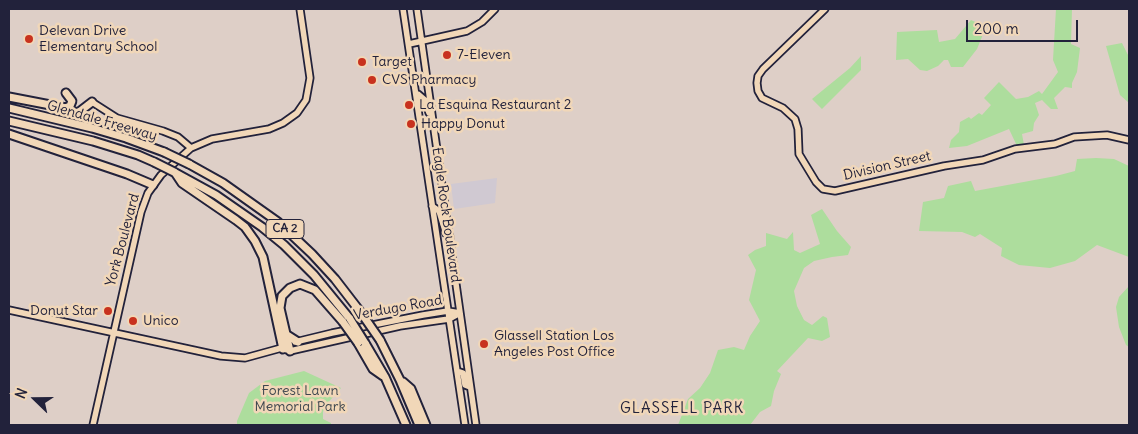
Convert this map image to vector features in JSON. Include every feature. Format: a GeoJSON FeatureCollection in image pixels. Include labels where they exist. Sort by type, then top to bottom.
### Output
{"type":"FeatureCollection","features":[{"type":"Feature","properties":{"kind":"highway"},"geometry":{"type":"LineString","coordinates":[[9,97],[66,108],[70,106],[71,98],[66,93]]}},
{"type":"Feature","properties":{"kind":"highway"},"geometry":{"type":"LineString","coordinates":[[55,107],[72,113],[84,109],[92,102]]}},
{"type":"Feature","properties":{"kind":"highway","name":"Glendale Freeway"},"geometry":{"type":"LineString","coordinates":[[9,108],[92,128],[164,152],[223,183],[278,222],[324,267],[362,314],[380,340],[419,425]]}},
{"type":"Feature","properties":{"kind":"highway","name":"Glendale Freeway"},"geometry":{"type":"LineString","coordinates":[[9,121],[101,143],[138,155],[235,207],[276,239],[314,275],[347,320]]}},
{"type":"Feature","properties":{"kind":"highway"},"geometry":{"type":"LineString","coordinates":[[9,134],[127,174],[153,185]]}},
{"type":"Feature","properties":{"kind":"highway"},"geometry":{"type":"LineString","coordinates":[[176,174],[182,183],[245,227],[255,241],[265,267],[287,348]]}},
{"type":"Feature","properties":{"kind":"highway"},"geometry":{"type":"LineString","coordinates":[[287,348],[287,335],[280,303],[286,292],[295,285],[304,285],[315,290],[347,320],[362,343],[373,369],[385,377],[406,425]]}},
{"type":"Feature","properties":{"kind":"highway"},"geometry":{"type":"LineString","coordinates":[[287,335],[298,342]]}},
{"type":"Feature","properties":{"kind":"highway"},"geometry":{"type":"LineString","coordinates":[[400,380],[411,389],[426,425]]}},
{"type":"Feature","properties":{"kind":"main road","name":"York Boulevard"},"geometry":{"type":"LineString","coordinates":[[93,425],[141,212],[146,198],[161,174],[191,148],[212,139],[276,127],[290,119],[302,107],[308,94],[310,78],[300,9]]}},
{"type":"Feature","properties":{"kind":"main road","name":"Eagle Rock Boulevard"},"geometry":{"type":"LineString","coordinates":[[403,9],[465,425]]}},
{"type":"Feature","properties":{"kind":"main road","name":"Eagle Rock Boulevard"},"geometry":{"type":"LineString","coordinates":[[417,9],[476,425]]}},
{"type":"Feature","properties":{"kind":"main road"},"geometry":{"type":"LineString","coordinates":[[409,44],[467,31],[482,22],[494,9]]}},
{"type":"Feature","properties":{"kind":"main road","name":"Division Street"},"geometry":{"type":"LineString","coordinates":[[825,9],[763,69],[758,76],[757,83],[758,91],[762,98],[783,108],[795,120],[798,129],[799,154],[816,182],[823,189],[835,191],[944,166],[983,160],[1015,149],[1055,144],[1074,137],[1107,135],[1129,140]]}},
{"type":"Feature","properties":{"kind":"main road"},"geometry":{"type":"LineString","coordinates":[[416,94],[424,89],[428,78]]}},
{"type":"Feature","properties":{"kind":"main road"},"geometry":{"type":"LineString","coordinates":[[416,94],[425,100],[435,135]]}},
{"type":"Feature","properties":{"kind":"main road"},"geometry":{"type":"LineString","coordinates":[[92,102],[117,118],[178,137],[191,148]]}},
{"type":"Feature","properties":{"kind":"main road"},"geometry":{"type":"LineString","coordinates":[[432,206],[439,211],[446,234],[450,237]]}},
{"type":"Feature","properties":{"kind":"main road","name":"Verdugo Road"},"geometry":{"type":"LineString","coordinates":[[9,310],[236,358],[250,357],[400,326],[449,319],[460,313]]}},
{"type":"Feature","properties":{"kind":"main road","name":"Verdugo Road"},"geometry":{"type":"LineString","coordinates":[[287,348],[298,342],[384,322],[448,311],[460,313]]}},
{"type":"Feature","properties":{"kind":"main road"},"geometry":{"type":"LineString","coordinates":[[457,371],[463,373],[465,385],[470,387]]}},
{"type":"Feature","properties":{"kind":"shaded area"},"geometry":{"type":"Polygon","coordinates":[[[497,178],[495,203],[454,209],[451,184],[497,178]]]}},
{"type":"Feature","properties":{"kind":"green space"},"geometry":{"type":"Polygon","coordinates":[[[1056,9],[1072,9],[1071,44],[1080,48],[1077,72],[1072,88],[1065,87],[1054,98],[1058,109],[1051,109],[1042,100],[1035,103],[1039,115],[1034,123],[1033,131],[1022,134],[1024,145],[1017,146],[1009,129],[967,146],[949,148],[951,140],[959,132],[960,122],[969,117],[971,119],[979,113],[982,115],[991,105],[984,98],[999,82],[1016,99],[1028,97],[1039,91],[1042,94],[1058,72],[1053,60],[1056,9]]]}},
{"type":"Feature","properties":{"kind":"green space"},"geometry":{"type":"Polygon","coordinates":[[[971,20],[986,27],[977,49],[963,67],[951,67],[948,60],[944,60],[938,66],[927,71],[920,70],[908,59],[896,60],[897,32],[937,30],[939,42],[955,39],[971,20]]]}},
{"type":"Feature","properties":{"kind":"green space"},"geometry":{"type":"Polygon","coordinates":[[[1122,43],[1128,55],[1129,103],[1120,95],[1106,46],[1122,43]]]}},
{"type":"Feature","properties":{"kind":"green space"},"geometry":{"type":"Polygon","coordinates":[[[861,56],[861,70],[822,109],[812,99],[850,68],[861,56]]]}},
{"type":"Feature","properties":{"kind":"green space"},"geometry":{"type":"Polygon","coordinates":[[[1077,159],[1114,159],[1129,166],[1129,257],[1097,245],[1075,261],[1050,268],[1019,265],[1001,256],[1002,248],[980,234],[975,237],[962,232],[919,231],[923,202],[944,198],[948,186],[971,181],[975,191],[1056,176],[1075,171],[1077,159]]]}},
{"type":"Feature","properties":{"kind":"green space"},"geometry":{"type":"Polygon","coordinates":[[[822,209],[851,247],[848,255],[814,261],[804,268],[794,291],[797,306],[804,320],[812,325],[823,316],[827,318],[830,337],[822,341],[808,338],[777,371],[781,374],[774,391],[771,406],[760,412],[750,425],[678,425],[688,399],[700,388],[710,373],[718,350],[734,347],[744,350],[750,336],[760,321],[749,300],[756,270],[748,255],[766,246],[766,233],[787,239],[793,232],[794,250],[800,253],[820,244],[811,215],[822,209]]]}},
{"type":"Feature","properties":{"kind":"green space"},"geometry":{"type":"Polygon","coordinates":[[[1129,286],[1129,347],[1126,345],[1119,327],[1116,307],[1119,297],[1129,286]]]}},
{"type":"Feature","properties":{"kind":"green space","name":"Forest Lawn Memorial Park"},"geometry":{"type":"Polygon","coordinates":[[[304,371],[341,388],[325,406],[323,412],[323,419],[331,423],[331,425],[237,425],[249,393],[265,381],[304,371]]]}},
{"type":"Feature","properties":{"kind":"place","name":"Delevan Drive Elementary School"},"geometry":{"type":"Point","coordinates":[29,39]}},
{"type":"Feature","properties":{"kind":"place","name":"7-Eleven"},"geometry":{"type":"Point","coordinates":[447,55]}},
{"type":"Feature","properties":{"kind":"place","name":"Target"},"geometry":{"type":"Point","coordinates":[362,62]}},
{"type":"Feature","properties":{"kind":"place","name":"CVS Pharmacy"},"geometry":{"type":"Point","coordinates":[372,80]}},
{"type":"Feature","properties":{"kind":"place","name":"La Esquina Restaurant 2"},"geometry":{"type":"Point","coordinates":[409,105]}},
{"type":"Feature","properties":{"kind":"place","name":"Happy Donut"},"geometry":{"type":"Point","coordinates":[411,124]}},
{"type":"Feature","properties":{"kind":"place","name":"Donut Star"},"geometry":{"type":"Point","coordinates":[108,311]}},
{"type":"Feature","properties":{"kind":"place","name":"Unico"},"geometry":{"type":"Point","coordinates":[133,321]}},
{"type":"Feature","properties":{"kind":"place","name":"Glassell Station Los Angeles Post Office"},"geometry":{"type":"Point","coordinates":[484,344]}},
{"type":"Feature","properties":{"kind":"district","name":"GLASSELL PARK"},"geometry":{"type":"Point","coordinates":[682,409]}}]}
